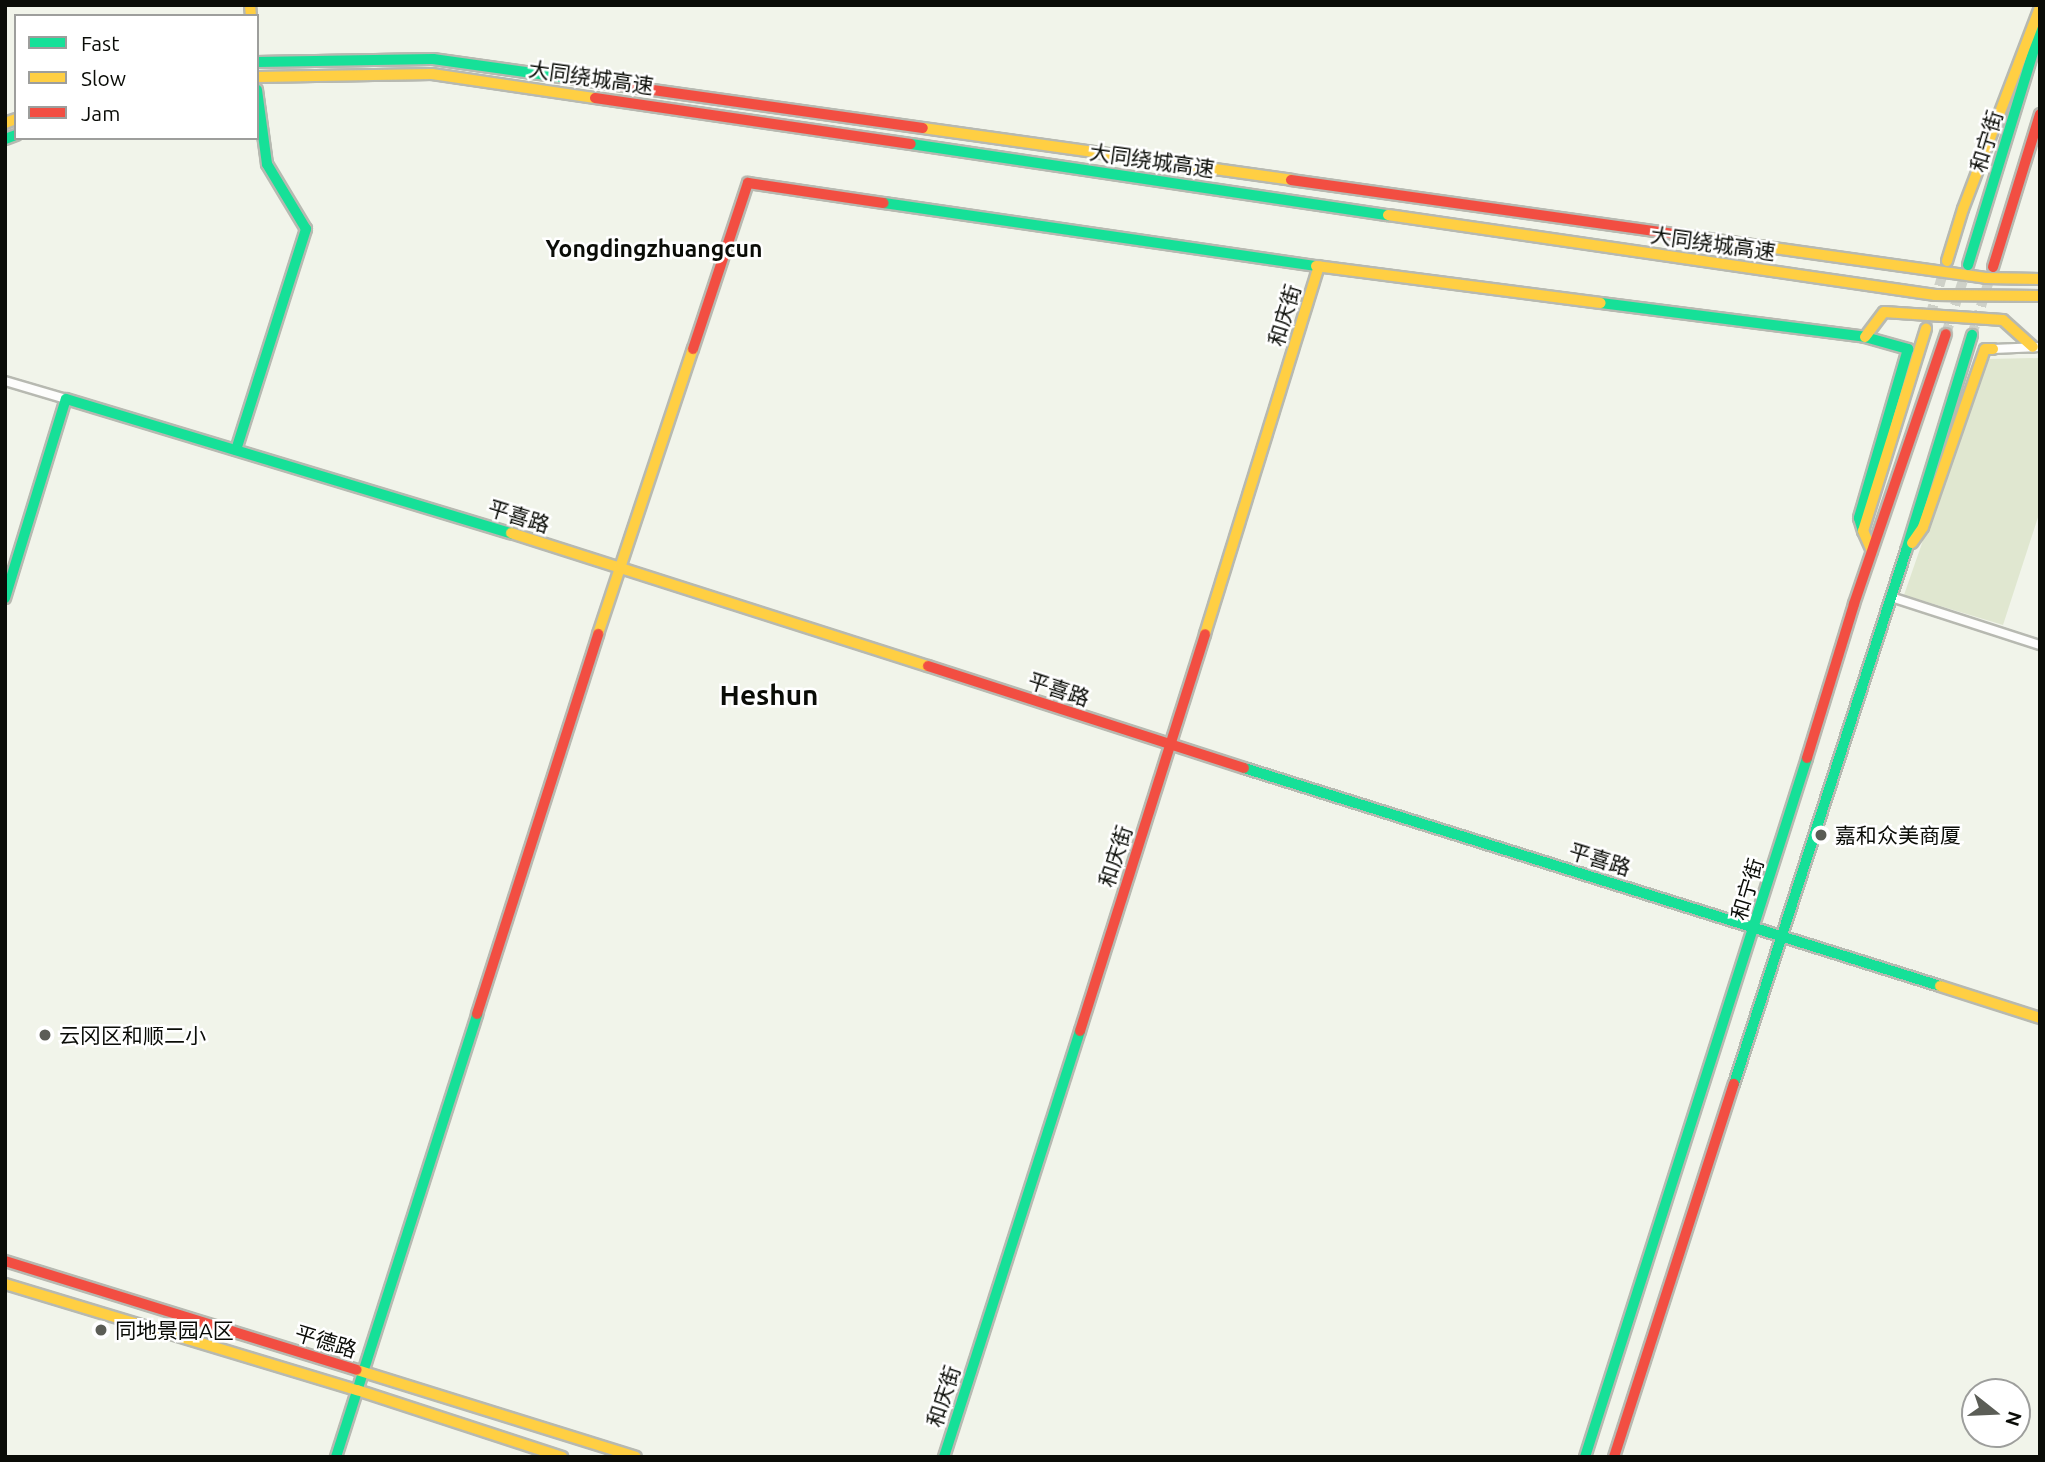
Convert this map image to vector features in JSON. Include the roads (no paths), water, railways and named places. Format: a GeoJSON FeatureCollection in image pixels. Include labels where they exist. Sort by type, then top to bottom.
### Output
{"type":"FeatureCollection","features":[{"type":"Feature","properties":{"kind":"main road"},"geometry":{"type":"LineString","coordinates":[[1947,261],[1963,209],[2040,7]]}},
{"type":"Feature","properties":{"kind":"main road","name":"和宁街"},"geometry":{"type":"LineString","coordinates":[[1968,265],[2040,29]]}},
{"type":"Feature","properties":{"kind":"main road","name":"大同绕城高速"},"geometry":{"type":"LineString","coordinates":[[259,62],[433,59],[1986,278],[2040,279]]}},
{"type":"Feature","properties":{"kind":"main road","name":"大同绕城高速"},"geometry":{"type":"LineString","coordinates":[[259,77],[432,74],[1935,295],[2040,296]]}},
{"type":"Feature","properties":{"kind":"main road","name":"和宁街"},"geometry":{"type":"LineString","coordinates":[[1993,267],[2040,114]]}},
{"type":"Feature","properties":{"kind":"main road"},"geometry":{"type":"LineString","coordinates":[[236,450],[306,229],[267,164],[259,115]]}},
{"type":"Feature","properties":{"kind":"main road"},"geometry":{"type":"LineString","coordinates":[[336,1457],[620,566],[748,183],[1319,266],[1865,337],[1908,349],[1859,518],[1872,551]]}},
{"type":"Feature","properties":{"kind":"main road","name":"和庆街"},"geometry":{"type":"LineString","coordinates":[[944,1457],[1171,746],[1319,266]]}},
{"type":"Feature","properties":{"kind":"main road"},"geometry":{"type":"LineString","coordinates":[[1865,337],[1884,312],[2003,320],[2036,347]]}},
{"type":"Feature","properties":{"kind":"main road"},"geometry":{"type":"LineString","coordinates":[[1864,531],[1926,329]]}},
{"type":"Feature","properties":{"kind":"main road","name":"和宁街"},"geometry":{"type":"LineString","coordinates":[[1584,1457],[1755,927],[1872,551],[1946,334]]}},
{"type":"Feature","properties":{"kind":"main road"},"geometry":{"type":"LineString","coordinates":[[1614,1457],[1906,551],[1972,335]]}},
{"type":"Feature","properties":{"kind":"main road"},"geometry":{"type":"LineString","coordinates":[[1906,551],[1923,527],[1985,349],[1993,349]]}},
{"type":"Feature","properties":{"kind":"main road"},"geometry":{"type":"LineString","coordinates":[[5,597],[66,399]]}},
{"type":"Feature","properties":{"kind":"main road","name":"平喜路"},"geometry":{"type":"LineString","coordinates":[[66,399],[620,566],[1171,746],[2040,1018]]}},
{"type":"Feature","properties":{"kind":"main road","name":"平德路"},"geometry":{"type":"LineString","coordinates":[[5,1261],[636,1457]]}},
{"type":"Feature","properties":{"kind":"main road","name":"平德路"},"geometry":{"type":"LineString","coordinates":[[5,1284],[358,1391],[562,1457]]}},
{"type":"Feature","properties":{"kind":"street"},"geometry":{"type":"LineString","coordinates":[[1993,349],[2036,347]]}},
{"type":"Feature","properties":{"kind":"street"},"geometry":{"type":"LineString","coordinates":[[5,381],[66,399]]}},
{"type":"Feature","properties":{"kind":"street"},"geometry":{"type":"LineString","coordinates":[[1891,597],[2040,645]]}},
{"type":"Feature","properties":{"kind":"tunnel"},"geometry":{"type":"LineString","coordinates":[[1926,329],[1945,267]]}},
{"type":"Feature","properties":{"kind":"tunnel"},"geometry":{"type":"LineString","coordinates":[[1946,334],[1966,271]]}},
{"type":"Feature","properties":{"kind":"tunnel"},"geometry":{"type":"LineString","coordinates":[[1972,335],[1992,271]]}},
{"type":"Feature","properties":{"kind":"place","name":"嘉和众美商厦"},"geometry":{"type":"Point","coordinates":[1821,835]}},
{"type":"Feature","properties":{"kind":"place","name":"云冈区和顺二小"},"geometry":{"type":"Point","coordinates":[45,1035]}},
{"type":"Feature","properties":{"kind":"place","name":"同地景园A区"},"geometry":{"type":"Point","coordinates":[101,1330]}},
{"type":"Feature","properties":{"kind":"district","name":"Yongdingzhuangcun"},"geometry":{"type":"Point","coordinates":[654,249]}},
{"type":"Feature","properties":{"kind":"district","name":"Heshun"},"geometry":{"type":"Point","coordinates":[769,695]}}]}
